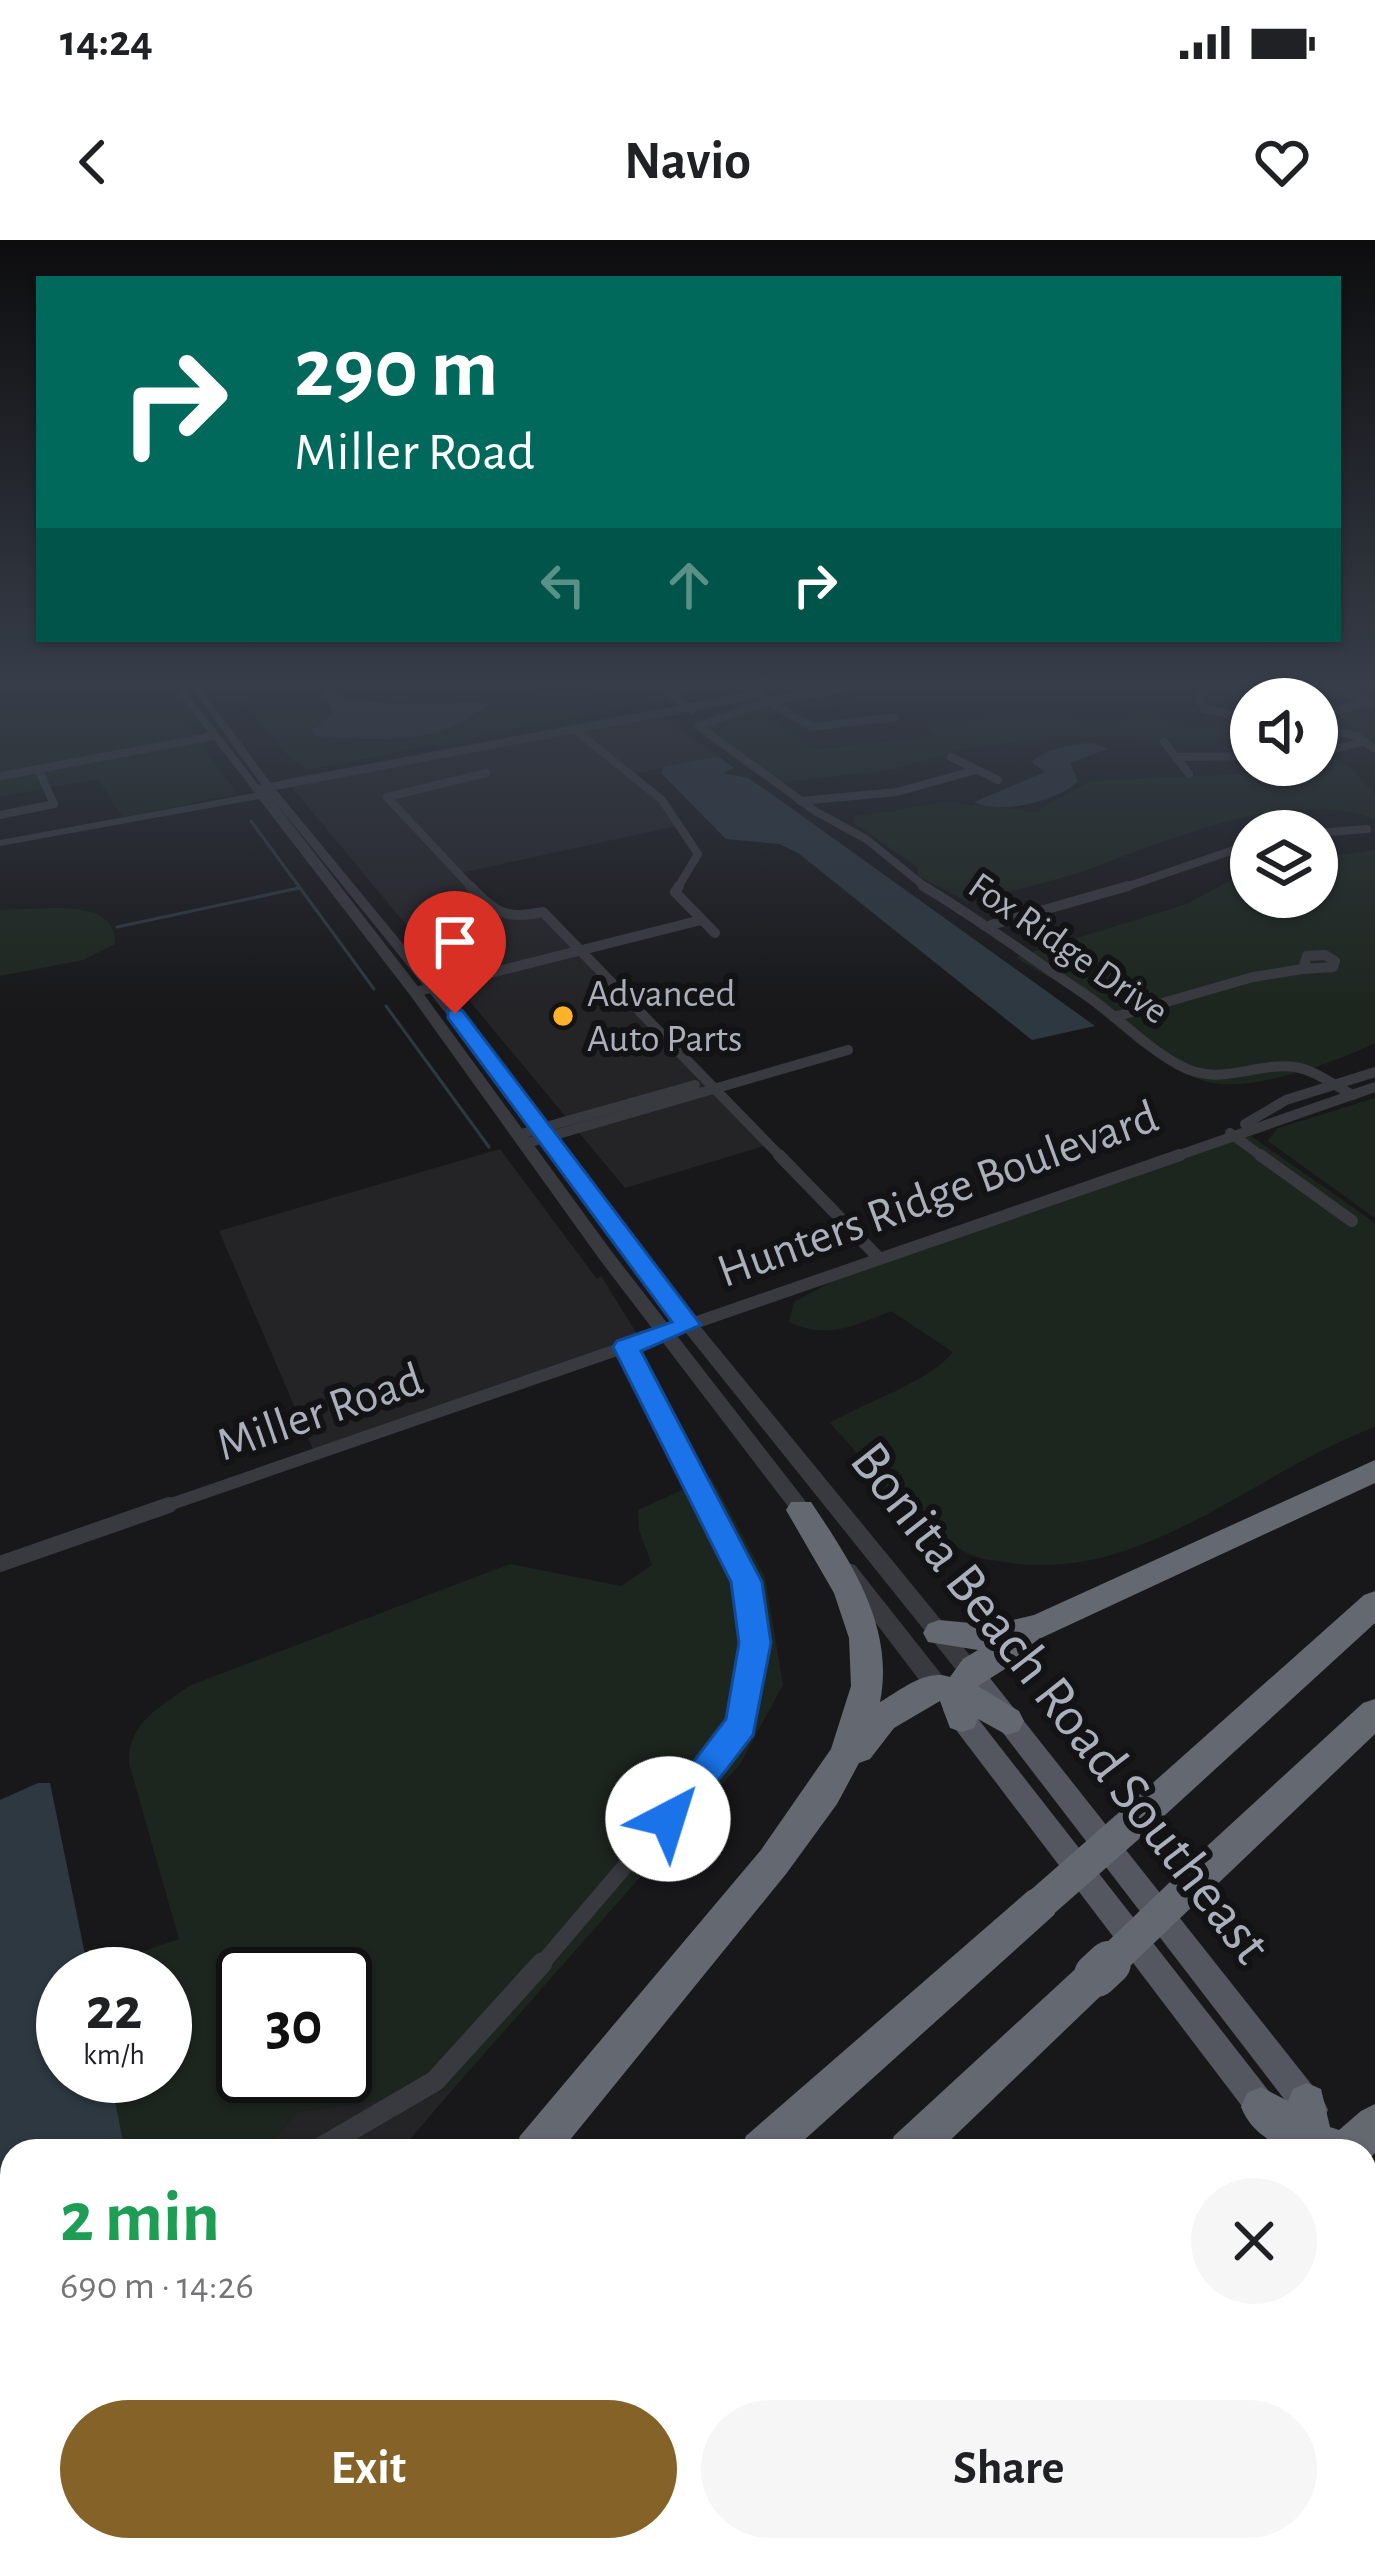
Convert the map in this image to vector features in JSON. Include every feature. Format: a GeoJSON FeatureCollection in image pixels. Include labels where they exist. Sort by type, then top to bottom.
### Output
{"type":"FeatureCollection","features":[{"type":"Feature","properties":{"kind":"highway"},"geometry":{"type":"LineString","coordinates":[[939,1633],[992,1638],[1040,1626],[1375,1471]]}},
{"type":"Feature","properties":{"kind":"highway"},"geometry":{"type":"LineString","coordinates":[[802,1510],[845,1578],[865,1636],[868,1671],[853,1737],[802,1822]]}},
{"type":"Feature","properties":{"kind":"highway"},"geometry":{"type":"LineString","coordinates":[[774,2139],[1375,1604]]}},
{"type":"Feature","properties":{"kind":"highway"},"geometry":{"type":"LineString","coordinates":[[545,2139],[882,1718],[956,1691],[1040,1626]]}},
{"type":"Feature","properties":{"kind":"highway"},"geometry":{"type":"LineString","coordinates":[[956,1691],[1007,1721]]}},
{"type":"Feature","properties":{"kind":"highway"},"geometry":{"type":"LineString","coordinates":[[922,2139],[1375,1713]]}},
{"type":"Feature","properties":{"kind":"highway"},"geometry":{"type":"LineString","coordinates":[[1262,2107],[1315,2139]]}},
{"type":"Feature","properties":{"kind":"highway"},"geometry":{"type":"LineString","coordinates":[[1334,2139],[1375,2125]]}},
{"type":"Feature","properties":{"kind":"main road","name":"Bonita Beach Road Southeast"},"geometry":{"type":"LineString","coordinates":[[956,1691],[1262,2107]]}},
{"type":"Feature","properties":{"kind":"main road","name":"Bonita Beach Road Southeast"},"geometry":{"type":"LineString","coordinates":[[1007,1721],[1319,2139]]}},
{"type":"Feature","properties":{"kind":"street"},"geometry":{"type":"LineString","coordinates":[[0,815],[54,804],[47,789]]}},
{"type":"Feature","properties":{"kind":"street"},"geometry":{"type":"LineString","coordinates":[[0,843],[260,789]]}},
{"type":"Feature","properties":{"kind":"street","name":"Bonita Beach Road Southeast"},"geometry":{"type":"LineString","coordinates":[[262,789],[437,988],[688,1325],[939,1633],[956,1691]]}},
{"type":"Feature","properties":{"kind":"street","name":"Bonita Beach Road Southeast"},"geometry":{"type":"LineString","coordinates":[[262,789],[665,1334],[802,1510],[956,1691]]}},
{"type":"Feature","properties":{"kind":"street"},"geometry":{"type":"LineString","coordinates":[[415,789],[387,796],[497,914],[515,918],[543,912],[878,1258]]}},
{"type":"Feature","properties":{"kind":"street"},"geometry":{"type":"LineString","coordinates":[[415,992],[453,989],[584,952],[708,926],[675,892],[678,880],[697,861],[694,845],[649,789]]}},
{"type":"Feature","properties":{"kind":"street","name":"Fox Ridge Drive"},"geometry":{"type":"LineString","coordinates":[[784,789],[866,839],[915,881],[991,925],[1034,964],[1198,1074],[1228,1078],[1291,1066],[1353,1095]]}},
{"type":"Feature","properties":{"kind":"street"},"geometry":{"type":"LineString","coordinates":[[800,801],[907,789]]}},
{"type":"Feature","properties":{"kind":"street"},"geometry":{"type":"LineString","coordinates":[[1338,831],[1372,828]]}},
{"type":"Feature","properties":{"kind":"street"},"geometry":{"type":"LineString","coordinates":[[991,925],[1138,886],[1187,860],[1230,849]]}},
{"type":"Feature","properties":{"kind":"street"},"geometry":{"type":"LineString","coordinates":[[1114,1017],[1253,977],[1303,969]]}},
{"type":"Feature","properties":{"kind":"street"},"geometry":{"type":"LineString","coordinates":[[524,1138],[844,1047]]}},
{"type":"Feature","properties":{"kind":"street","name":"Hunters Ridge Boulevard"},"geometry":{"type":"LineString","coordinates":[[1234,1132],[1286,1100],[1375,1072]]}},
{"type":"Feature","properties":{"kind":"street","name":"Hunters Ridge Boulevard"},"geometry":{"type":"LineString","coordinates":[[665,1334],[1234,1132],[1375,1087]]}},
{"type":"Feature","properties":{"kind":"street"},"geometry":{"type":"LineString","coordinates":[[1234,1132],[1352,1221]]}},
{"type":"Feature","properties":{"kind":"street","name":"Miller Road"},"geometry":{"type":"LineString","coordinates":[[0,1564],[665,1334]]}},
{"type":"Feature","properties":{"kind":"street"},"geometry":{"type":"LineString","coordinates":[[337,2139],[392,2109],[462,2056],[742,1725],[754,1659],[751,1596],[626,1347]]}},
{"type":"Feature","properties":{"kind":"shaded area"},"geometry":{"type":"Polygon","coordinates":[[[0,789],[42,789],[0,797],[0,789]]]}},
{"type":"Feature","properties":{"kind":"shaded area"},"geometry":{"type":"Polygon","coordinates":[[[105,789],[234,789],[237,794],[123,817],[105,789]]]}},
{"type":"Feature","properties":{"kind":"shaded area"},"geometry":{"type":"Polygon","coordinates":[[[294,789],[647,789],[681,825],[461,873],[492,906],[543,916],[764,1146],[625,1188],[294,789]]]}},
{"type":"Feature","properties":{"kind":"shaded area"},"geometry":{"type":"Polygon","coordinates":[[[677,789],[765,789],[1095,1026],[1032,1040],[798,853],[779,844],[726,839],[677,789]]]}},
{"type":"Feature","properties":{"kind":"shaded area"},"geometry":{"type":"Polygon","coordinates":[[[1004,789],[1067,789],[1012,807],[974,802],[1004,789]]]}},
{"type":"Feature","properties":{"kind":"shaded area"},"geometry":{"type":"Polygon","coordinates":[[[1076,789],[1370,789],[1375,795],[1375,820],[1338,810],[1230,810],[1230,821],[1080,872],[968,902],[918,876],[917,867],[853,822],[855,816],[945,802],[1036,811],[1076,789]]]}},
{"type":"Feature","properties":{"kind":"shaded area"},"geometry":{"type":"Polygon","coordinates":[[[1375,850],[1375,1043],[1296,1073],[1231,1084],[1193,1077],[1156,1057],[1072,991],[1016,957],[1187,904],[1230,880],[1230,918],[1338,918],[1338,855],[1375,850]]]}},
{"type":"Feature","properties":{"kind":"shaded area"},"geometry":{"type":"Polygon","coordinates":[[[51,908],[102,917],[114,932],[115,944],[83,960],[0,976],[0,910],[51,908]]]}},
{"type":"Feature","properties":{"kind":"shaded area"},"geometry":{"type":"Polygon","coordinates":[[[1375,1098],[1375,1218],[1268,1141],[1278,1128],[1375,1098]]]}},
{"type":"Feature","properties":{"kind":"shaded area"},"geometry":{"type":"Polygon","coordinates":[[[1244,1131],[1375,1223],[1375,1427],[1150,1541],[1103,1557],[1055,1565],[982,1558],[949,1542],[895,1495],[830,1423],[929,1373],[953,1352],[891,1311],[840,1329],[803,1327],[789,1322],[794,1302],[859,1267],[1244,1131]]]}},
{"type":"Feature","properties":{"kind":"shaded area"},"geometry":{"type":"Polygon","coordinates":[[[500,1149],[597,1279],[601,1276],[639,1337],[315,1454],[219,1231],[500,1149]]]}},
{"type":"Feature","properties":{"kind":"shaded area"},"geometry":{"type":"Polygon","coordinates":[[[711,1477],[765,1577],[783,1685],[740,1764],[453,2089],[372,2101],[372,1947],[216,1947],[216,2103],[358,2103],[297,2112],[273,2139],[123,2139],[115,2103],[192,2103],[192,1947],[156,1947],[179,1939],[129,1763],[140,1727],[189,1686],[510,1564],[621,1586],[652,1565],[639,1530],[638,1510],[711,1477]]]}},
{"type":"Feature","properties":{"kind":"shaded area"},"geometry":{"type":"Polygon","coordinates":[[[38,1783],[50,1783],[83,1947],[36,1947],[36,2103],[115,2103],[123,2139],[0,2139],[0,1800],[38,1783]]]}},
{"type":"Feature","properties":{"kind":"shaded area"},"geometry":{"type":"Polygon","coordinates":[[[453,2089],[410,2139],[273,2139],[297,2112],[453,2089]]]}},
{"type":"Feature","properties":{"kind":"waterway"},"geometry":{"type":"LineString","coordinates":[[251,821],[374,989]]}},
{"type":"Feature","properties":{"kind":"waterway"},"geometry":{"type":"LineString","coordinates":[[117,927],[299,888]]}},
{"type":"Feature","properties":{"kind":"waterway"},"geometry":{"type":"LineString","coordinates":[[386,1006],[489,1147]]}},
{"type":"Feature","properties":{"kind":"place","name":"Advanced Auto Parts"},"geometry":{"type":"Point","coordinates":[563,1016]}},
{"type":"Feature","properties":{"kind":"route"},"geometry":{"type":"LineString","coordinates":[[455,1014],[688,1325],[626,1347],[746,1582],[754,1611],[755,1643],[751,1692],[742,1725],[668,1819]]}}]}
